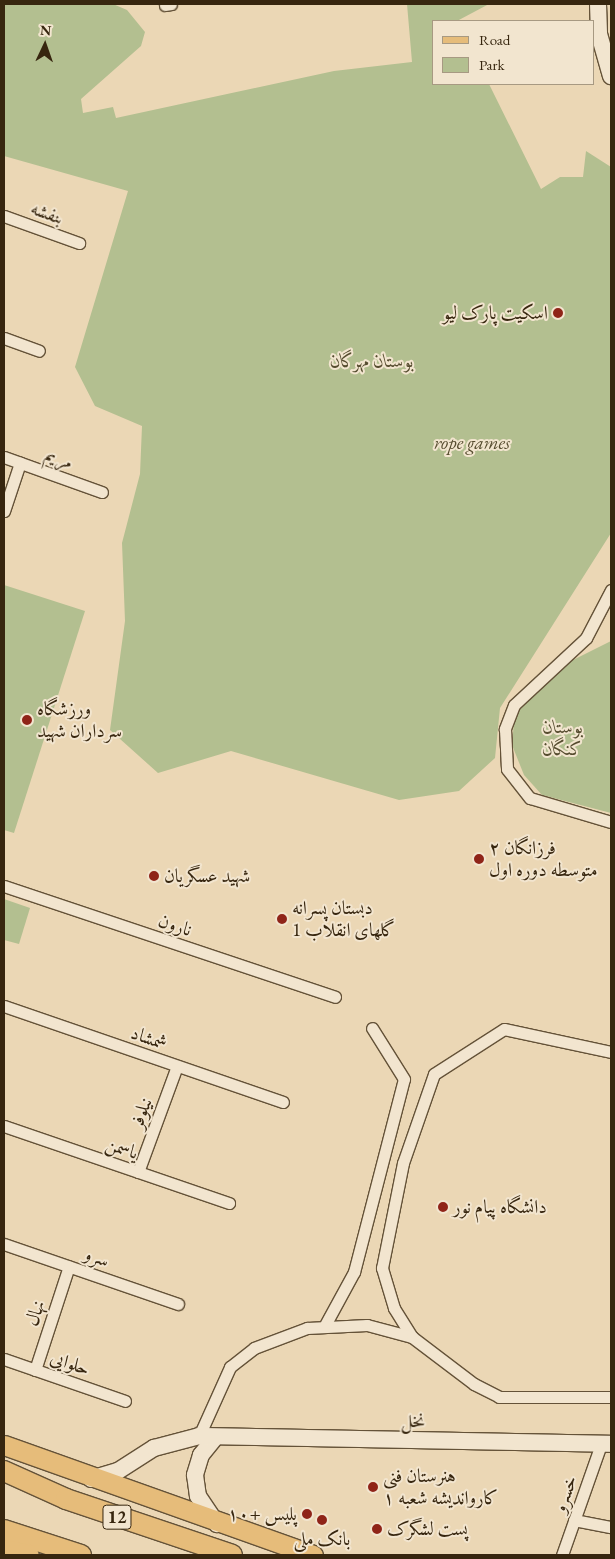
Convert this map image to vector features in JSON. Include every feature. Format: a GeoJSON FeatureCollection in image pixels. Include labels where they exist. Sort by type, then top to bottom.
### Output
{"type":"FeatureCollection","features":[{"type":"Feature","properties":{"kind":"highway","name":"12"},"geometry":{"type":"LineString","coordinates":[[4,1471],[66,1499],[232,1555]]}},
{"type":"Feature","properties":{"kind":"highway"},"geometry":{"type":"LineString","coordinates":[[4,1484],[66,1499]]}},
{"type":"Feature","properties":{"kind":"highway"},"geometry":{"type":"LineString","coordinates":[[4,1530],[81,1555]]}},
{"type":"Feature","properties":{"kind":"highway"},"geometry":{"type":"LineString","coordinates":[[4,1550],[29,1555]]}},
{"type":"Feature","properties":{"kind":"main road"},"geometry":{"type":"LineString","coordinates":[[598,4],[598,34],[611,76]]}},
{"type":"Feature","properties":{"kind":"main road"},"geometry":{"type":"LineString","coordinates":[[206,1437],[195,1475],[198,1496],[218,1524]]}},
{"type":"Feature","properties":{"kind":"main road","name":"نخل"},"geometry":{"type":"LineString","coordinates":[[92,1479],[118,1471],[161,1445],[206,1437],[606,1444]]}},
{"type":"Feature","properties":{"kind":"main road"},"geometry":{"type":"LineString","coordinates":[[4,1445],[218,1524],[313,1555]]}},
{"type":"Feature","properties":{"kind":"street","name":"بنفشه"},"geometry":{"type":"LineString","coordinates":[[4,216],[78,243]]}},
{"type":"Feature","properties":{"kind":"street"},"geometry":{"type":"LineString","coordinates":[[4,338],[39,351]]}},
{"type":"Feature","properties":{"kind":"street","name":"مریم"},"geometry":{"type":"LineString","coordinates":[[4,458],[102,492]]}},
{"type":"Feature","properties":{"kind":"street"},"geometry":{"type":"LineString","coordinates":[[4,511],[20,463]]}},
{"type":"Feature","properties":{"kind":"street"},"geometry":{"type":"LineString","coordinates":[[611,590],[586,638],[514,705],[505,729],[507,769],[530,798],[611,822]]}},
{"type":"Feature","properties":{"kind":"street","name":"نارون"},"geometry":{"type":"LineString","coordinates":[[4,886],[335,997]]}},
{"type":"Feature","properties":{"kind":"street","name":"شمشاد"},"geometry":{"type":"LineString","coordinates":[[4,1006],[283,1102]]}},
{"type":"Feature","properties":{"kind":"street"},"geometry":{"type":"LineString","coordinates":[[324,1327],[354,1272],[404,1079],[372,1028]]}},
{"type":"Feature","properties":{"kind":"street"},"geometry":{"type":"LineString","coordinates":[[611,1052],[504,1029],[434,1074],[403,1163],[382,1268],[394,1308],[412,1337],[474,1384],[499,1397],[611,1397]]}},
{"type":"Feature","properties":{"kind":"street","name":"نیلوفر"},"geometry":{"type":"LineString","coordinates":[[138,1172],[178,1066]]}},
{"type":"Feature","properties":{"kind":"street","name":"یاسمن"},"geometry":{"type":"LineString","coordinates":[[4,1126],[229,1203]]}},
{"type":"Feature","properties":{"kind":"street","name":"سرو"},"geometry":{"type":"LineString","coordinates":[[4,1244],[178,1304]]}},
{"type":"Feature","properties":{"kind":"street","name":"نهال"},"geometry":{"type":"LineString","coordinates":[[35,1370],[69,1266]]}},
{"type":"Feature","properties":{"kind":"street"},"geometry":{"type":"LineString","coordinates":[[206,1437],[230,1367],[254,1348],[307,1328],[367,1325],[412,1337]]}},
{"type":"Feature","properties":{"kind":"street","name":"حلوایی"},"geometry":{"type":"LineString","coordinates":[[4,1359],[125,1400]]}},
{"type":"Feature","properties":{"kind":"street","name":"خسرو"},"geometry":{"type":"LineString","coordinates":[[562,1555],[574,1520],[606,1444]]}},
{"type":"Feature","properties":{"kind":"street"},"geometry":{"type":"LineString","coordinates":[[574,1520],[611,1527]]}},
{"type":"Feature","properties":{"kind":"green space","name":"بوستان مهرگان"},"geometry":{"type":"Polygon","coordinates":[[[4,4],[113,4],[127,10],[145,32],[141,46],[81,99],[83,113],[113,107],[116,118],[334,71],[412,62],[407,4],[489,4],[459,20],[432,20],[432,85],[489,85],[541,189],[560,177],[583,177],[586,151],[611,167],[611,533],[500,708],[495,758],[459,791],[399,800],[231,751],[158,773],[110,730],[125,621],[122,543],[140,474],[142,426],[95,406],[75,367],[128,191],[4,156],[4,4]]]}},
{"type":"Feature","properties":{"kind":"green space","name":"ورزشگاه سرداران شهید"},"geometry":{"type":"Polygon","coordinates":[[[4,585],[85,611],[14,833],[4,830],[4,585]]]}},
{"type":"Feature","properties":{"kind":"green space","name":"بوستان کنگان"},"geometry":{"type":"Polygon","coordinates":[[[611,641],[611,813],[542,795],[524,775],[512,745],[514,721],[524,701],[565,664],[611,641]]]}},
{"type":"Feature","properties":{"kind":"green space"},"geometry":{"type":"Polygon","coordinates":[[[4,899],[30,908],[19,944],[4,940],[4,899]]]}},
{"type":"Feature","properties":{"kind":"place","name":"اسکیت پارک لیو"},"geometry":{"type":"Point","coordinates":[558,313]}},
{"type":"Feature","properties":{"kind":"place","name":"ورزشگاه سرداران شهید"},"geometry":{"type":"Point","coordinates":[27,720]}},
{"type":"Feature","properties":{"kind":"place","name":"فرزانگان ۲ متوسطه دوره اول"},"geometry":{"type":"Point","coordinates":[479,859]}},
{"type":"Feature","properties":{"kind":"place","name":"شهید عسگریان"},"geometry":{"type":"Point","coordinates":[154,876]}},
{"type":"Feature","properties":{"kind":"place","name":"دبستان پسرانه گلهای انقلاب 1"},"geometry":{"type":"Point","coordinates":[282,919]}},
{"type":"Feature","properties":{"kind":"place","name":"دانشگاه پیام نور"},"geometry":{"type":"Point","coordinates":[443,1207]}},
{"type":"Feature","properties":{"kind":"place","name":"هنرستان فنی کارواندیشه شعبه ۱"},"geometry":{"type":"Point","coordinates":[373,1487]}},
{"type":"Feature","properties":{"kind":"place","name":"پلیس +۱۰"},"geometry":{"type":"Point","coordinates":[307,1514]}},
{"type":"Feature","properties":{"kind":"place","name":"بانک ملی"},"geometry":{"type":"Point","coordinates":[322,1520]}},
{"type":"Feature","properties":{"kind":"place","name":"پست لشگرک"},"geometry":{"type":"Point","coordinates":[377,1529]}},
{"type":"Feature","properties":{"kind":"park label","name":"rope games"},"geometry":{"type":"Point","coordinates":[472,443]}}]}
